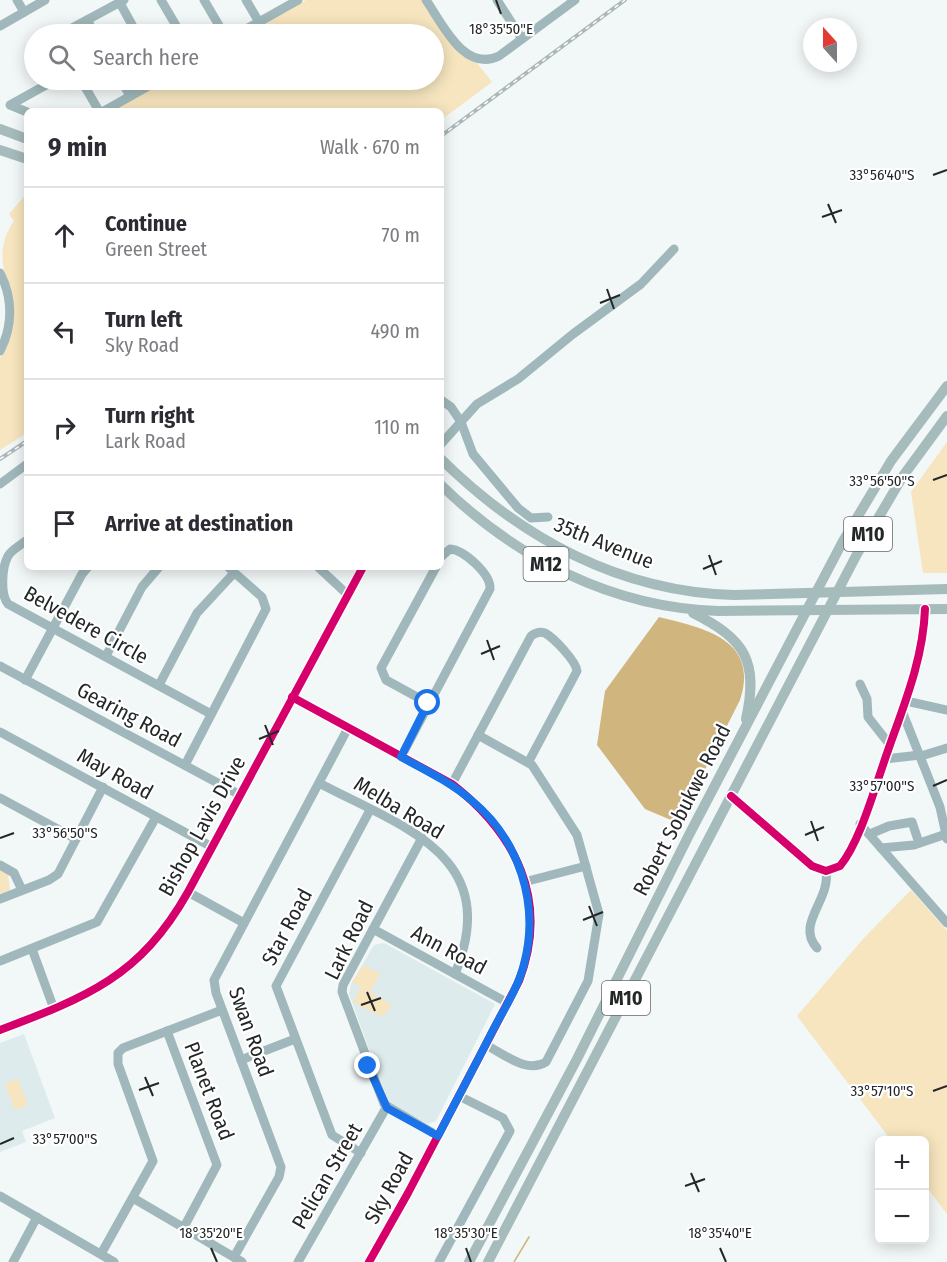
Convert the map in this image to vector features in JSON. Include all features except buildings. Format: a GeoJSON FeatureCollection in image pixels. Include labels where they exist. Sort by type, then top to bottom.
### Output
{"type":"FeatureCollection","features":[{"type":"Feature","properties":{"kind":"main road"},"geometry":{"type":"LineString","coordinates":[[0,129],[24,137]]}},
{"type":"Feature","properties":{"kind":"main road"},"geometry":{"type":"LineString","coordinates":[[0,150],[24,158]]}},
{"type":"Feature","properties":{"kind":"main road","name":"Robert Sobukwe Road"},"geometry":{"type":"LineString","coordinates":[[469,1262],[568,1076],[816,593],[879,481],[947,386]]}},
{"type":"Feature","properties":{"kind":"main road","name":"Robert Sobukwe Road"},"geometry":{"type":"LineString","coordinates":[[488,1262],[837,592],[893,492],[947,416]]}},
{"type":"Feature","properties":{"kind":"main road","name":"35th Avenue"},"geometry":{"type":"LineString","coordinates":[[444,462],[493,506],[535,535],[566,553],[616,573],[650,584],[705,594],[816,593]]}},
{"type":"Feature","properties":{"kind":"main road","name":"35th Avenue"},"geometry":{"type":"LineString","coordinates":[[444,488],[501,537],[553,567],[634,599],[685,609],[808,610]]}},
{"type":"Feature","properties":{"kind":"main road","name":"M12"},"geometry":{"type":"LineString","coordinates":[[816,593],[947,590]]}},
{"type":"Feature","properties":{"kind":"main road"},"geometry":{"type":"LineString","coordinates":[[685,609],[730,635],[747,660],[752,685],[742,734]]}},
{"type":"Feature","properties":{"kind":"main road","name":"M12"},"geometry":{"type":"LineString","coordinates":[[808,610],[947,609]]}},
{"type":"Feature","properties":{"kind":"street"},"geometry":{"type":"LineString","coordinates":[[17,0],[24,12]]}},
{"type":"Feature","properties":{"kind":"street"},"geometry":{"type":"LineString","coordinates":[[0,26],[45,0]]}},
{"type":"Feature","properties":{"kind":"street"},"geometry":{"type":"LineString","coordinates":[[161,0],[175,24]]}},
{"type":"Feature","properties":{"kind":"street"},"geometry":{"type":"LineString","coordinates":[[204,0],[218,24]]}},
{"type":"Feature","properties":{"kind":"street"},"geometry":{"type":"LineString","coordinates":[[246,0],[259,22]]}},
{"type":"Feature","properties":{"kind":"street"},"geometry":{"type":"LineString","coordinates":[[255,24],[298,0]]}},
{"type":"Feature","properties":{"kind":"street"},"geometry":{"type":"LineString","coordinates":[[426,0],[442,24]]}},
{"type":"Feature","properties":{"kind":"street"},"geometry":{"type":"LineString","coordinates":[[497,0],[522,39]]}},
{"type":"Feature","properties":{"kind":"street"},"geometry":{"type":"LineString","coordinates":[[80,24],[122,1],[132,24]]}},
{"type":"Feature","properties":{"kind":"street"},"geometry":{"type":"LineString","coordinates":[[444,27],[472,58],[484,60],[495,58],[572,1]]}},
{"type":"Feature","properties":{"kind":"street"},"geometry":{"type":"LineString","coordinates":[[87,20],[89,24]]}},
{"type":"Feature","properties":{"kind":"street"},"geometry":{"type":"LineString","coordinates":[[24,111],[10,105],[37,90]]}},
{"type":"Feature","properties":{"kind":"street"},"geometry":{"type":"LineString","coordinates":[[87,90],[97,108]]}},
{"type":"Feature","properties":{"kind":"street"},"geometry":{"type":"LineString","coordinates":[[127,90],[130,96]]}},
{"type":"Feature","properties":{"kind":"street"},"geometry":{"type":"LineString","coordinates":[[109,108],[141,90]]}},
{"type":"Feature","properties":{"kind":"street"},"geometry":{"type":"LineString","coordinates":[[444,441],[483,399],[518,379],[580,328],[641,284],[674,249]]}},
{"type":"Feature","properties":{"kind":"street"},"geometry":{"type":"LineString","coordinates":[[0,273],[8,293],[10,314],[8,333],[0,351]]}},
{"type":"Feature","properties":{"kind":"street"},"geometry":{"type":"LineString","coordinates":[[444,402],[451,407],[461,422],[473,454],[518,508],[531,518],[548,517]]}},
{"type":"Feature","properties":{"kind":"street"},"geometry":{"type":"LineString","coordinates":[[0,484],[24,466]]}},
{"type":"Feature","properties":{"kind":"street","name":"Belvedere Circle"},"geometry":{"type":"LineString","coordinates":[[24,543],[7,558],[4,598],[12,607],[211,714]]}},
{"type":"Feature","properties":{"kind":"street"},"geometry":{"type":"LineString","coordinates":[[401,757],[490,589],[487,577],[458,550],[450,549],[444,554]]}},
{"type":"Feature","properties":{"kind":"street"},"geometry":{"type":"LineString","coordinates":[[25,680],[86,570]]}},
{"type":"Feature","properties":{"kind":"street"},"geometry":{"type":"LineString","coordinates":[[159,685],[197,613],[231,570],[262,597],[266,609],[184,765]]}},
{"type":"Feature","properties":{"kind":"street"},"geometry":{"type":"LineString","coordinates":[[321,570],[348,595]]}},
{"type":"Feature","properties":{"kind":"street","name":"Bishop Lavis Drive"},"geometry":{"type":"LineString","coordinates":[[0,1030],[54,1009],[103,986],[136,960],[161,933],[188,892],[213,847],[361,570]]}},
{"type":"Feature","properties":{"kind":"street"},"geometry":{"type":"LineString","coordinates":[[428,703],[386,680],[381,668],[434,570]]}},
{"type":"Feature","properties":{"kind":"street"},"geometry":{"type":"LineString","coordinates":[[106,656],[148,571]]}},
{"type":"Feature","properties":{"kind":"street"},"geometry":{"type":"LineString","coordinates":[[731,796],[805,861],[826,871],[840,866],[845,860],[860,824],[906,701],[920,649],[925,609]]}},
{"type":"Feature","properties":{"kind":"street"},"geometry":{"type":"LineString","coordinates":[[452,784],[531,636],[537,632],[544,633],[573,660],[577,671],[528,762]]}},
{"type":"Feature","properties":{"kind":"street","name":"Gearing Road"},"geometry":{"type":"LineString","coordinates":[[0,666],[240,795]]}},
{"type":"Feature","properties":{"kind":"street"},"geometry":{"type":"LineString","coordinates":[[860,684],[867,699],[868,717],[890,745]]}},
{"type":"Feature","properties":{"kind":"street","name":"Sky Road"},"geometry":{"type":"LineString","coordinates":[[292,697],[452,784],[473,801],[500,830],[515,855],[524,882],[529,915],[527,951],[522,971],[508,1003],[369,1262]]}},
{"type":"Feature","properties":{"kind":"street"},"geometry":{"type":"LineString","coordinates":[[906,701],[944,710],[947,720]]}},
{"type":"Feature","properties":{"kind":"street"},"geometry":{"type":"LineString","coordinates":[[881,848],[947,837],[943,806],[902,711]]}},
{"type":"Feature","properties":{"kind":"street","name":"Swan Road"},"geometry":{"type":"LineString","coordinates":[[238,1259],[281,1171],[214,989],[214,980],[348,728]]}},
{"type":"Feature","properties":{"kind":"street","name":"May Road"},"geometry":{"type":"LineString","coordinates":[[0,732],[213,847]]}},
{"type":"Feature","properties":{"kind":"street"},"geometry":{"type":"LineString","coordinates":[[478,735],[528,762],[574,829],[599,914],[588,981],[546,1062],[538,1067],[529,1067],[486,1045]]}},
{"type":"Feature","properties":{"kind":"street"},"geometry":{"type":"LineString","coordinates":[[885,759],[920,755],[947,748]]}},
{"type":"Feature","properties":{"kind":"street","name":"Melba Road"},"geometry":{"type":"LineString","coordinates":[[319,783],[422,838],[450,864],[465,893],[469,916],[468,936],[455,974]]}},
{"type":"Feature","properties":{"kind":"street"},"geometry":{"type":"LineString","coordinates":[[0,899],[54,878],[103,788]]}},
{"type":"Feature","properties":{"kind":"street"},"geometry":{"type":"LineString","coordinates":[[0,798],[76,839]]}},
{"type":"Feature","properties":{"kind":"street","name":"Star Road"},"geometry":{"type":"LineString","coordinates":[[361,1154],[332,1135],[277,992],[277,983],[370,810]]}},
{"type":"Feature","properties":{"kind":"street"},"geometry":{"type":"LineString","coordinates":[[0,961],[97,922],[156,817]]}},
{"type":"Feature","properties":{"kind":"street"},"geometry":{"type":"LineString","coordinates":[[870,834],[889,826],[912,822],[919,843]]}},
{"type":"Feature","properties":{"kind":"street"},"geometry":{"type":"LineString","coordinates":[[860,824],[947,922]]}},
{"type":"Feature","properties":{"kind":"street","name":"Lark Road"},"geometry":{"type":"LineString","coordinates":[[387,1108],[342,992],[343,985],[422,838]]}},
{"type":"Feature","properties":{"kind":"street"},"geometry":{"type":"LineString","coordinates":[[0,865],[14,873],[21,891]]}},
{"type":"Feature","properties":{"kind":"street"},"geometry":{"type":"LineString","coordinates":[[524,882],[586,866]]}},
{"type":"Feature","properties":{"kind":"street"},"geometry":{"type":"LineString","coordinates":[[818,948],[810,938],[810,926],[826,891],[826,871]]}},
{"type":"Feature","properties":{"kind":"street"},"geometry":{"type":"LineString","coordinates":[[188,892],[244,923]]}},
{"type":"Feature","properties":{"kind":"street","name":"Ann Road"},"geometry":{"type":"LineString","coordinates":[[373,930],[508,1003]]}},
{"type":"Feature","properties":{"kind":"street"},"geometry":{"type":"LineString","coordinates":[[32,949],[54,1009]]}},
{"type":"Feature","properties":{"kind":"street"},"geometry":{"type":"LineString","coordinates":[[101,1254],[153,1159],[117,1056],[123,1048],[222,1010]]}},
{"type":"Feature","properties":{"kind":"street","name":"Planet Road"},"geometry":{"type":"LineString","coordinates":[[167,1031],[217,1165],[183,1227]]}},
{"type":"Feature","properties":{"kind":"street"},"geometry":{"type":"LineString","coordinates":[[241,1060],[295,1039]]}},
{"type":"Feature","properties":{"kind":"street"},"geometry":{"type":"LineString","coordinates":[[439,1262],[510,1131],[503,1118],[459,1096]]}},
{"type":"Feature","properties":{"kind":"street"},"geometry":{"type":"LineString","coordinates":[[387,1108],[438,1136]]}},
{"type":"Feature","properties":{"kind":"street","name":"Pelican Street"},"geometry":{"type":"LineString","coordinates":[[298,1262],[387,1108]]}},
{"type":"Feature","properties":{"kind":"street"},"geometry":{"type":"LineString","coordinates":[[0,1196],[114,1262]]}},
{"type":"Feature","properties":{"kind":"street"},"geometry":{"type":"LineString","coordinates":[[133,1198],[238,1259]]}},
{"type":"Feature","properties":{"kind":"street"},"geometry":{"type":"LineString","coordinates":[[13,1262],[38,1217]]}},
{"type":"Feature","properties":{"kind":"shaded area"},"geometry":{"type":"Polygon","coordinates":[[[306,0],[423,0],[442,24],[261,24],[306,0]]]}},
{"type":"Feature","properties":{"kind":"shaded area"},"geometry":{"type":"Polygon","coordinates":[[[444,27],[470,60],[477,63],[492,82],[444,118],[444,108],[105,108],[139,90],[444,90],[444,27]]]}},
{"type":"Feature","properties":{"kind":"shaded area"},"geometry":{"type":"Polygon","coordinates":[[[24,196],[24,435],[0,450],[0,358],[7,344],[3,247],[14,221],[9,214],[24,196]]]}},
{"type":"Feature","properties":{"kind":"shaded area"},"geometry":{"type":"Polygon","coordinates":[[[947,442],[947,573],[923,573],[911,492],[947,442]]]}},
{"type":"Feature","properties":{"kind":"shaded area"},"geometry":{"type":"Polygon","coordinates":[[[659,617],[693,626],[724,640],[735,650],[742,663],[744,679],[740,700],[678,823],[645,809],[597,745],[605,691],[659,617]]]}},
{"type":"Feature","properties":{"kind":"shaded area"},"geometry":{"type":"Polygon","coordinates":[[[0,870],[8,874],[10,890],[0,894],[0,870]]]}},
{"type":"Feature","properties":{"kind":"shaded area"},"geometry":{"type":"Polygon","coordinates":[[[911,890],[947,931],[947,1214],[929,1190],[929,1136],[888,1136],[797,1016],[864,938],[911,890]]]}},
{"type":"Feature","properties":{"kind":"shaded area"},"geometry":{"type":"Polygon","coordinates":[[[384,943],[495,1004],[436,1121],[428,1124],[389,1104],[349,994],[351,984],[374,945],[384,943]]]}},
{"type":"Feature","properties":{"kind":"shaded area"},"geometry":{"type":"Polygon","coordinates":[[[363,965],[380,974],[370,992],[391,1004],[386,1014],[379,1016],[353,1002],[361,987],[352,982],[363,965]]]}},
{"type":"Feature","properties":{"kind":"shaded area"},"geometry":{"type":"Polygon","coordinates":[[[24,1034],[55,1118],[22,1131],[26,1142],[0,1152],[0,1043],[24,1034]]]}},
{"type":"Feature","properties":{"kind":"shaded area"},"geometry":{"type":"Polygon","coordinates":[[[18,1079],[28,1105],[15,1110],[5,1084],[18,1079]]]}},
{"type":"Feature","properties":{"kind":"waterway"},"geometry":{"type":"LineString","coordinates":[[514,1262],[529,1237]]}},
{"type":"Feature","properties":{"kind":"railway"},"geometry":{"type":"LineString","coordinates":[[444,134],[625,0]]}},
{"type":"Feature","properties":{"kind":"railway"},"geometry":{"type":"LineString","coordinates":[[0,459],[24,443]]}},
{"type":"Feature","properties":{"kind":"cycle path"},"geometry":{"type":"LineString","coordinates":[[0,1030],[59,1006],[109,980],[151,945],[170,921],[188,892],[361,570]]}},
{"type":"Feature","properties":{"kind":"cycle path"},"geometry":{"type":"LineString","coordinates":[[731,796],[812,866],[826,871],[840,866],[853,845],[865,818],[910,688],[920,649],[925,609]]}},
{"type":"Feature","properties":{"kind":"cycle path"},"geometry":{"type":"LineString","coordinates":[[292,697],[452,784],[475,803],[494,824],[509,847],[521,871],[528,896],[531,923],[528,951],[519,981],[408,1193],[369,1262]]}},
{"type":"Feature","properties":{"kind":"route"},"geometry":{"type":"LineString","coordinates":[[368,1066],[387,1108],[438,1136],[513,992],[527,951],[529,906],[527,894],[515,855],[500,830],[490,817],[452,784],[401,757],[428,703]]}}]}
